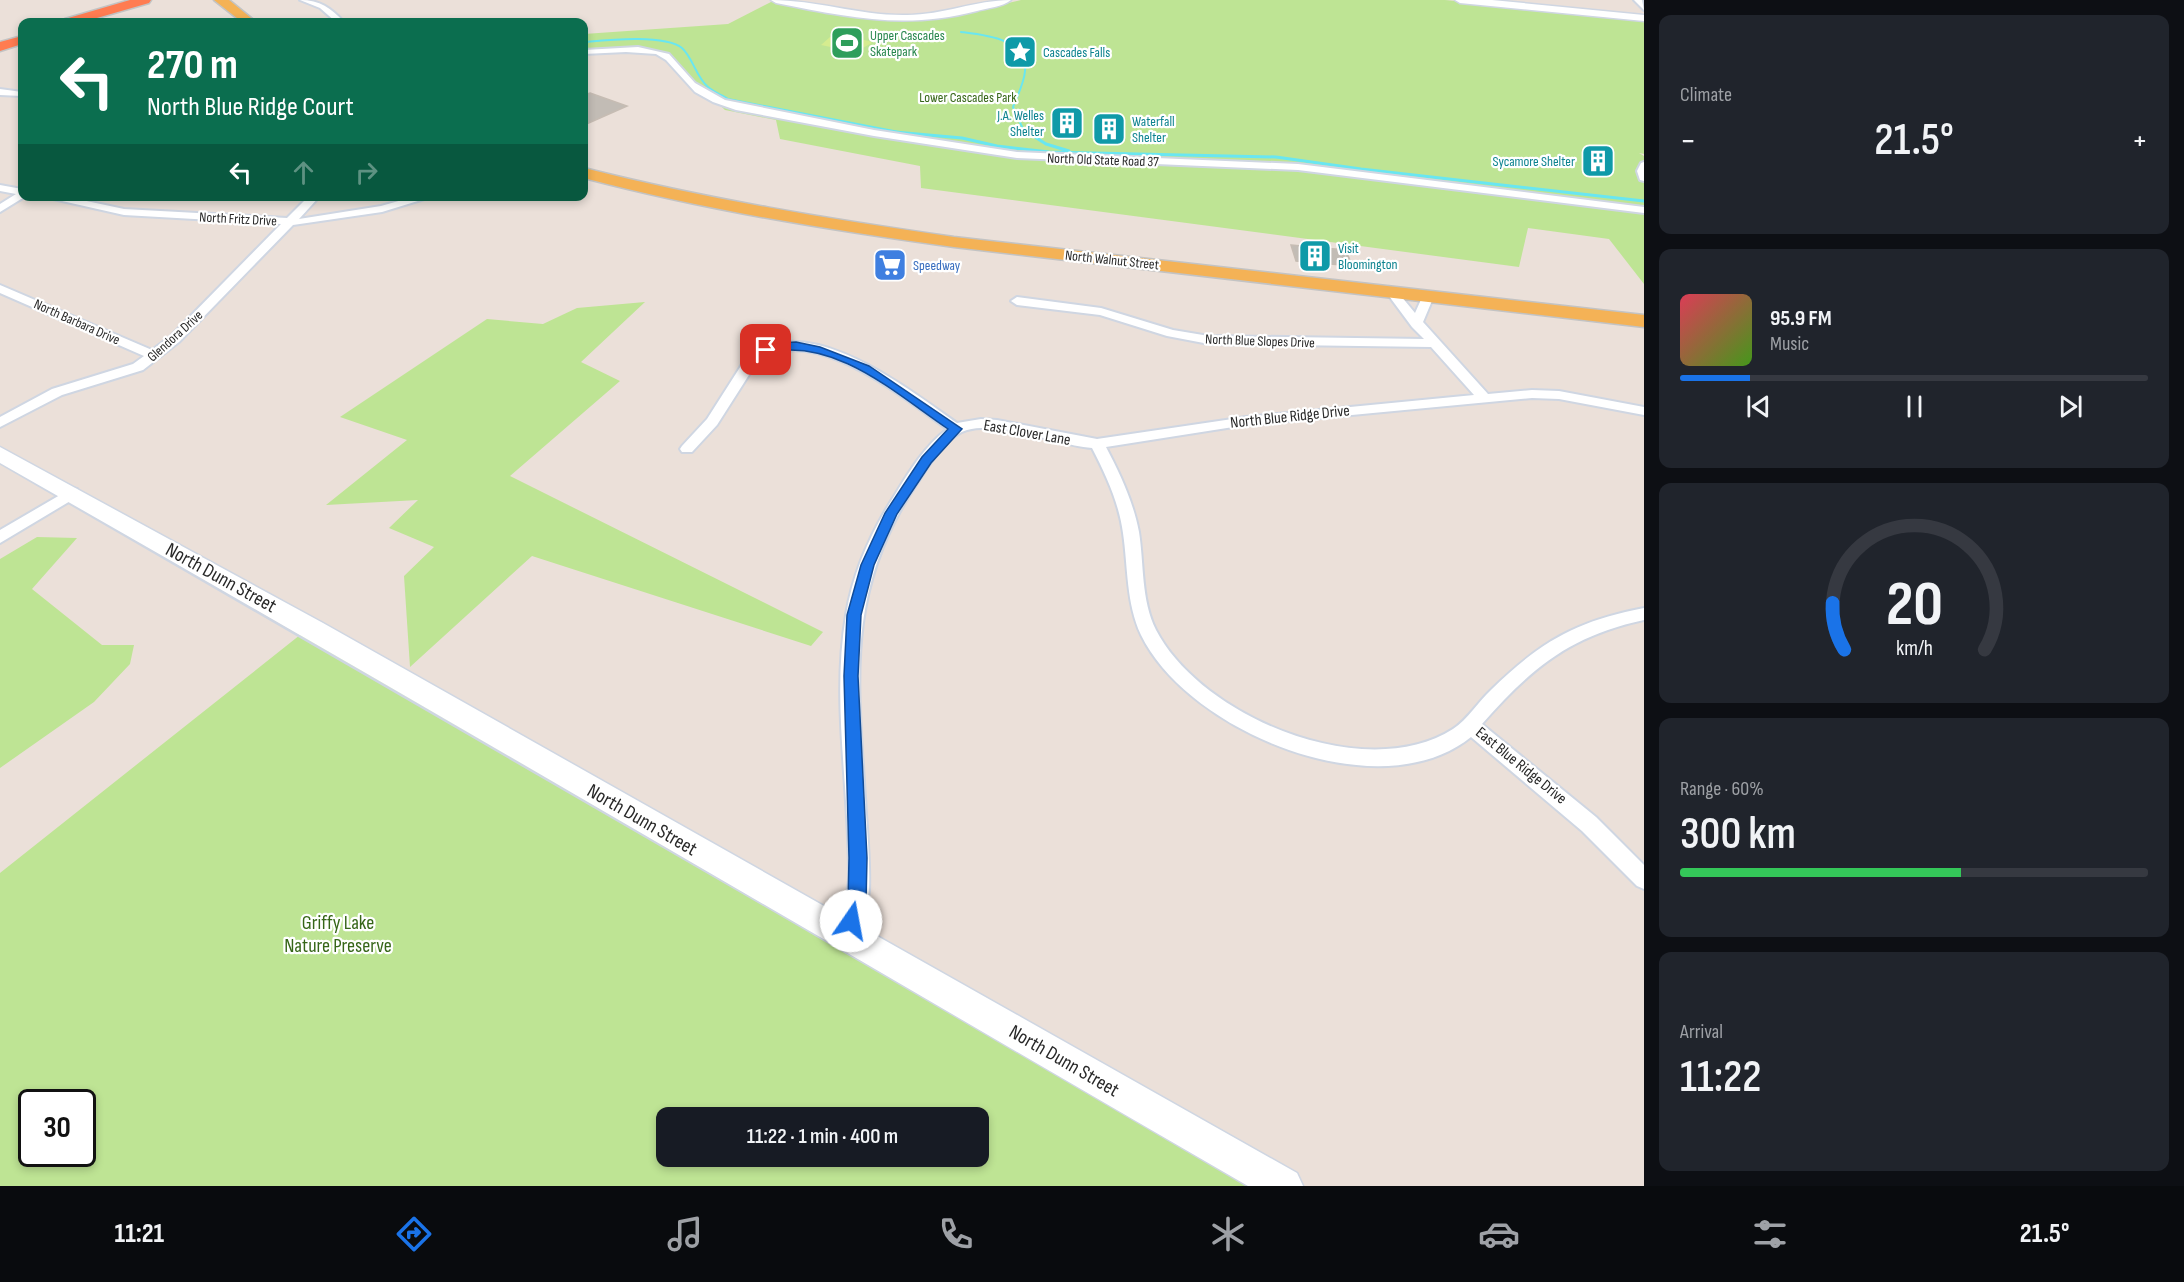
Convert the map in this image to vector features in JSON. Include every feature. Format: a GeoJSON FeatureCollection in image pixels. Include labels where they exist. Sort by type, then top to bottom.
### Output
{"type":"FeatureCollection","features":[{"type":"Feature","properties":{"kind":"highway"},"geometry":{"type":"LineString","coordinates":[[83,18],[144,0]]}},
{"type":"Feature","properties":{"kind":"highway"},"geometry":{"type":"LineString","coordinates":[[101,18],[161,0]]}},
{"type":"Feature","properties":{"kind":"highway"},"geometry":{"type":"LineString","coordinates":[[0,47],[18,41]]}},
{"type":"Feature","properties":{"kind":"main road"},"geometry":{"type":"LineString","coordinates":[[220,0],[232,6],[232,11]]}},
{"type":"Feature","properties":{"kind":"main road"},"geometry":{"type":"LineString","coordinates":[[207,4],[220,10],[232,11],[243,18]]}},
{"type":"Feature","properties":{"kind":"main road","name":"North Walnut Street"},"geometry":{"type":"LineString","coordinates":[[588,174],[706,202],[840,227],[1644,321]]}},
{"type":"Feature","properties":{"kind":"street"},"geometry":{"type":"LineString","coordinates":[[304,0],[323,6],[336,18]]}},
{"type":"Feature","properties":{"kind":"street"},"geometry":{"type":"LineString","coordinates":[[776,0],[856,15],[897,19],[945,15],[1006,0]]}},
{"type":"Feature","properties":{"kind":"street"},"geometry":{"type":"LineString","coordinates":[[1460,0],[1644,18]]}},
{"type":"Feature","properties":{"kind":"street"},"geometry":{"type":"LineString","coordinates":[[1638,0],[1644,8]]}},
{"type":"Feature","properties":{"kind":"street","name":"North Old State Road 37"},"geometry":{"type":"LineString","coordinates":[[588,52],[654,51],[668,57],[688,81],[704,94],[724,104],[988,151],[1057,159],[1298,167],[1644,210]]}},
{"type":"Feature","properties":{"kind":"street"},"geometry":{"type":"LineString","coordinates":[[0,92],[18,94]]}},
{"type":"Feature","properties":{"kind":"street"},"geometry":{"type":"LineString","coordinates":[[1644,165],[1642,171],[1644,178]]}},
{"type":"Feature","properties":{"kind":"street"},"geometry":{"type":"LineString","coordinates":[[0,188],[18,193]]}},
{"type":"Feature","properties":{"kind":"street"},"geometry":{"type":"LineString","coordinates":[[0,209],[18,197]]}},
{"type":"Feature","properties":{"kind":"street","name":"North Fritz Drive"},"geometry":{"type":"LineString","coordinates":[[76,201],[123,212],[289,222],[304,222],[361,213],[409,201]]}},
{"type":"Feature","properties":{"kind":"street","name":"Glendora Drive"},"geometry":{"type":"LineString","coordinates":[[0,423],[57,392],[129,370],[155,356],[175,339],[310,201]]}},
{"type":"Feature","properties":{"kind":"street","name":"North Barbara Drive"},"geometry":{"type":"LineString","coordinates":[[0,288],[155,356]]}},
{"type":"Feature","properties":{"kind":"street"},"geometry":{"type":"LineString","coordinates":[[1392,292],[1416,324],[1436,343],[1484,398]]}},
{"type":"Feature","properties":{"kind":"street"},"geometry":{"type":"LineString","coordinates":[[1416,324],[1428,296]]}},
{"type":"Feature","properties":{"kind":"street","name":"North Blue Slopes Drive"},"geometry":{"type":"LineString","coordinates":[[1017,301],[1101,312],[1171,333],[1209,340],[1436,343]]}},
{"type":"Feature","properties":{"kind":"street"},"geometry":{"type":"LineString","coordinates":[[687,449],[712,423],[737,380],[751,362],[766,350],[788,345],[816,349],[858,365],[956,429],[944,438],[926,460],[891,513],[868,565],[854,615],[851,676],[858,858],[857,902],[844,936]]}},
{"type":"Feature","properties":{"kind":"street","name":"North Blue Ridge Drive"},"geometry":{"type":"LineString","coordinates":[[1097,444],[1246,421],[1548,394],[1644,411]]}},
{"type":"Feature","properties":{"kind":"street","name":"East Clover Lane"},"geometry":{"type":"LineString","coordinates":[[956,429],[971,424],[988,424],[1074,442],[1097,444]]}},
{"type":"Feature","properties":{"kind":"street","name":"East Blue Ridge Drive"},"geometry":{"type":"LineString","coordinates":[[1097,444],[1120,490],[1126,510],[1138,595],[1150,634],[1186,680],[1222,710],[1246,724],[1292,744],[1374,758],[1422,753],[1442,745],[1471,726],[1589,824],[1644,879]]}},
{"type":"Feature","properties":{"kind":"street","name":"North Dunn Street"},"geometry":{"type":"LineString","coordinates":[[0,454],[314,630],[844,936],[1284,1186]]}},
{"type":"Feature","properties":{"kind":"street"},"geometry":{"type":"LineString","coordinates":[[0,537],[72,493]]}},
{"type":"Feature","properties":{"kind":"street"},"geometry":{"type":"LineString","coordinates":[[1471,726],[1495,698],[1552,647],[1593,626],[1644,614]]}},
{"type":"Feature","properties":{"kind":"green space","name":"Lower Cascades Park"},"geometry":{"type":"Polygon","coordinates":[[[1021,0],[1445,0],[1644,19],[1644,154],[1639,153],[1644,156],[1644,284],[1609,239],[1528,228],[1519,267],[921,188],[920,166],[780,139],[776,120],[725,110],[666,53],[639,48],[588,51],[588,34],[728,24],[771,2],[868,19],[907,21],[961,14],[1021,0]]]}},
{"type":"Feature","properties":{"kind":"green space","name":"Upper Cascades Skatepark"},"geometry":{"type":"Polygon","coordinates":[[[844,36],[872,43],[855,52],[821,45],[830,37],[844,36]]]}},
{"type":"Feature","properties":{"kind":"green space"},"geometry":{"type":"Polygon","coordinates":[[[645,302],[581,362],[620,381],[510,476],[823,632],[811,646],[532,556],[410,667],[404,576],[434,547],[389,528],[418,500],[326,505],[407,440],[340,417],[487,319],[543,324],[577,308],[645,302]]]}},
{"type":"Feature","properties":{"kind":"green space"},"geometry":{"type":"Polygon","coordinates":[[[37,537],[77,538],[32,589],[102,645],[134,645],[130,664],[94,702],[0,768],[0,559],[37,537]]]}},
{"type":"Feature","properties":{"kind":"green space","name":"Griffy Lake Nature Preserve"},"geometry":{"type":"Polygon","coordinates":[[[305,631],[1284,1186],[0,1186],[0,873],[305,631]]]}},
{"type":"Feature","properties":{"kind":"building"},"geometry":{"type":"Polygon","coordinates":[[[590,93],[627,106],[588,123],[588,94],[590,93]]]}},
{"type":"Feature","properties":{"kind":"building","name":"Visit Bloomington"},"geometry":{"type":"Polygon","coordinates":[[[1291,245],[1346,250],[1352,266],[1296,261],[1291,245]]]}},
{"type":"Feature","properties":{"kind":"waterway"},"geometry":{"type":"LineString","coordinates":[[961,32],[993,37],[1012,45],[1020,52],[1024,60],[1025,71],[1013,107],[1023,129],[1029,134]]}},
{"type":"Feature","properties":{"kind":"waterway"},"geometry":{"type":"LineString","coordinates":[[588,42],[649,39],[674,44],[686,52],[704,83],[728,99],[902,133]]}},
{"type":"Feature","properties":{"kind":"waterway"},"geometry":{"type":"LineString","coordinates":[[895,132],[902,133]]}},
{"type":"Feature","properties":{"kind":"waterway"},"geometry":{"type":"LineString","coordinates":[[1027,132],[1046,144],[1069,151]]}},
{"type":"Feature","properties":{"kind":"waterway"},"geometry":{"type":"LineString","coordinates":[[902,133],[962,138],[997,146],[1049,152],[1276,157],[1361,169],[1644,201]]}},
{"type":"Feature","properties":{"kind":"waterway"},"geometry":{"type":"LineString","coordinates":[[902,133],[909,134]]}},
{"type":"Feature","properties":{"kind":"place","name":"Upper Cascades Skatepark"},"geometry":{"type":"Point","coordinates":[847,43]}},
{"type":"Feature","properties":{"kind":"place","name":"Cascades Falls"},"geometry":{"type":"Point","coordinates":[1020,52]}},
{"type":"Feature","properties":{"kind":"place","name":"J.A. Welles Shelter"},"geometry":{"type":"Point","coordinates":[1067,123]}},
{"type":"Feature","properties":{"kind":"place","name":"Waterfall Shelter"},"geometry":{"type":"Point","coordinates":[1109,129]}},
{"type":"Feature","properties":{"kind":"place","name":"Sycamore Shelter"},"geometry":{"type":"Point","coordinates":[1598,161]}},
{"type":"Feature","properties":{"kind":"place","name":"Visit Bloomington"},"geometry":{"type":"Point","coordinates":[1315,256]}},
{"type":"Feature","properties":{"kind":"place","name":"Speedway"},"geometry":{"type":"Point","coordinates":[890,265]}},
{"type":"Feature","properties":{"kind":"route"},"geometry":{"type":"LineString","coordinates":[[766,350],[778,346],[796,345],[816,349],[850,361],[866,369],[956,429],[944,438],[926,460],[891,513],[874,548],[854,615],[851,676],[858,858],[857,902],[851,921]]}}]}
